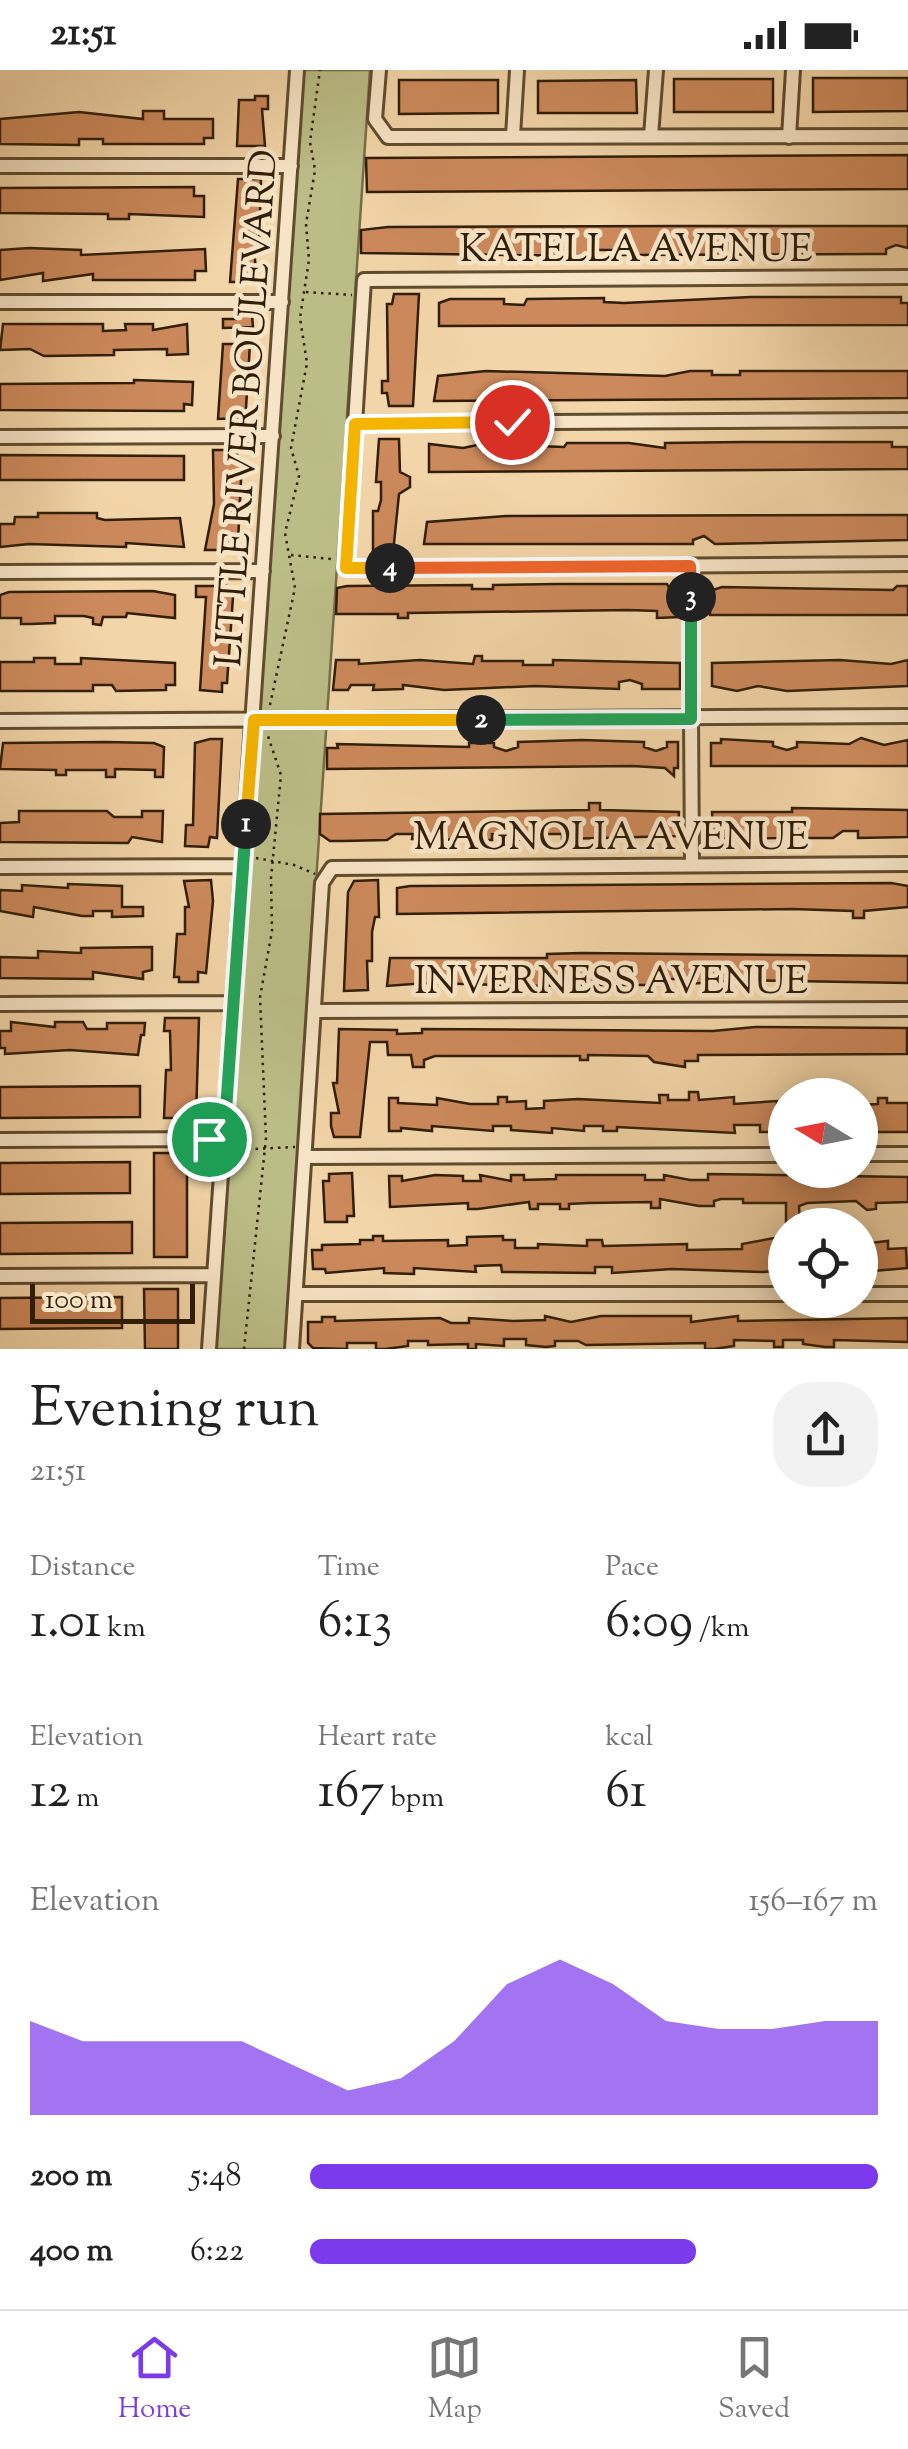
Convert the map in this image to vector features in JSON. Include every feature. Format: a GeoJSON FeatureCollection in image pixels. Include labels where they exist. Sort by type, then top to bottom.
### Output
{"type":"FeatureCollection","features":[{"type":"Feature","properties":{"kind":"street","name":"LITTLE RIVER BOULEVARD"},"geometry":{"type":"LineString","coordinates":[[209,1349],[213,1276],[229,1145],[232,1002],[247,862],[297,70]]}},
{"type":"Feature","properties":{"kind":"street"},"geometry":{"type":"LineString","coordinates":[[379,70],[375,119],[388,136],[908,136]]}},
{"type":"Feature","properties":{"kind":"street"},"geometry":{"type":"LineString","coordinates":[[513,136],[518,70]]}},
{"type":"Feature","properties":{"kind":"street"},"geometry":{"type":"LineString","coordinates":[[651,136],[656,70]]}},
{"type":"Feature","properties":{"kind":"street"},"geometry":{"type":"LineString","coordinates":[[788,136],[793,70]]}},
{"type":"Feature","properties":{"kind":"street"},"geometry":{"type":"LineString","coordinates":[[0,166],[291,166]]}},
{"type":"Feature","properties":{"kind":"street","name":"KATELLA AVENUE"},"geometry":{"type":"LineString","coordinates":[[355,424],[364,280],[908,277]]}},
{"type":"Feature","properties":{"kind":"street"},"geometry":{"type":"LineString","coordinates":[[0,302],[282,302]]}},
{"type":"Feature","properties":{"kind":"street"},"geometry":{"type":"LineString","coordinates":[[908,420],[355,424],[340,564],[908,564]]}},
{"type":"Feature","properties":{"kind":"street"},"geometry":{"type":"LineString","coordinates":[[0,437],[272,436]]}},
{"type":"Feature","properties":{"kind":"street"},"geometry":{"type":"LineString","coordinates":[[690,566],[692,865]]}},
{"type":"Feature","properties":{"kind":"street"},"geometry":{"type":"LineString","coordinates":[[0,572],[263,571]]}},
{"type":"Feature","properties":{"kind":"street"},"geometry":{"type":"LineString","coordinates":[[0,721],[908,716]]}},
{"type":"Feature","properties":{"kind":"street"},"geometry":{"type":"LineString","coordinates":[[0,867],[247,862]]}},
{"type":"Feature","properties":{"kind":"street","name":"MAGNOLIA AVENUE"},"geometry":{"type":"LineString","coordinates":[[318,878],[332,868],[908,864]]}},
{"type":"Feature","properties":{"kind":"street"},"geometry":{"type":"LineString","coordinates":[[292,1349],[314,1012],[318,878]]}},
{"type":"Feature","properties":{"kind":"street"},"geometry":{"type":"LineString","coordinates":[[0,1004],[232,1002]]}},
{"type":"Feature","properties":{"kind":"street","name":"INVERNESS AVENUE"},"geometry":{"type":"LineString","coordinates":[[314,1012],[908,1009]]}},
{"type":"Feature","properties":{"kind":"street"},"geometry":{"type":"LineString","coordinates":[[0,1140],[229,1145]]}},
{"type":"Feature","properties":{"kind":"street"},"geometry":{"type":"LineString","coordinates":[[302,1152],[768,1155]]}},
{"type":"Feature","properties":{"kind":"street"},"geometry":{"type":"LineString","coordinates":[[878,1154],[908,1154]]}},
{"type":"Feature","properties":{"kind":"street"},"geometry":{"type":"LineString","coordinates":[[0,1276],[213,1276]]}},
{"type":"Feature","properties":{"kind":"street"},"geometry":{"type":"LineString","coordinates":[[297,1294],[768,1294]]}},
{"type":"Feature","properties":{"kind":"street"},"geometry":{"type":"LineString","coordinates":[[878,1294],[908,1294]]}},
{"type":"Feature","properties":{"kind":"path"},"geometry":{"type":"LineString","coordinates":[[270,704],[295,588],[285,533],[300,476],[291,448],[292,426],[307,363],[300,318],[308,260],[306,224],[315,170],[310,142],[320,70]]}},
{"type":"Feature","properties":{"kind":"path"},"geometry":{"type":"LineString","coordinates":[[304,292],[354,295]]}},
{"type":"Feature","properties":{"kind":"path"},"geometry":{"type":"LineString","coordinates":[[289,555],[340,564]]}},
{"type":"Feature","properties":{"kind":"path"},"geometry":{"type":"LineString","coordinates":[[244,1349],[265,1149],[267,1086],[259,1028],[272,931],[273,860],[281,775],[267,736]]}},
{"type":"Feature","properties":{"kind":"path"},"geometry":{"type":"LineString","coordinates":[[247,862],[273,860],[318,878]]}},
{"type":"Feature","properties":{"kind":"path"},"geometry":{"type":"LineString","coordinates":[[229,1145],[302,1152]]}},
{"type":"Feature","properties":{"kind":"green space"},"geometry":{"type":"Polygon","coordinates":[[[297,70],[370,70],[285,1349],[209,1349],[297,70]]]}},
{"type":"Feature","properties":{"kind":"building"},"geometry":{"type":"Polygon","coordinates":[[[813,78],[908,78],[908,111],[813,112],[813,78]]]}},
{"type":"Feature","properties":{"kind":"building"},"geometry":{"type":"Polygon","coordinates":[[[674,79],[773,79],[773,112],[674,112],[674,79]]]}},
{"type":"Feature","properties":{"kind":"building"},"geometry":{"type":"Polygon","coordinates":[[[399,80],[498,80],[498,113],[399,114],[399,80]]]}},
{"type":"Feature","properties":{"kind":"building"},"geometry":{"type":"Polygon","coordinates":[[[636,80],[637,113],[538,113],[538,81],[636,80]]]}},
{"type":"Feature","properties":{"kind":"building"},"geometry":{"type":"Polygon","coordinates":[[[255,96],[268,96],[268,109],[262,109],[265,146],[237,146],[239,100],[255,100],[255,96]]]}},
{"type":"Feature","properties":{"kind":"building"},"geometry":{"type":"Polygon","coordinates":[[[143,111],[164,111],[164,119],[213,119],[213,138],[204,138],[204,144],[103,144],[103,139],[79,139],[79,145],[0,144],[0,119],[79,112],[143,119],[143,111]]]}},
{"type":"Feature","properties":{"kind":"building"},"geometry":{"type":"Polygon","coordinates":[[[908,155],[908,189],[367,192],[366,158],[908,155]]]}},
{"type":"Feature","properties":{"kind":"building"},"geometry":{"type":"Polygon","coordinates":[[[238,179],[261,179],[259,245],[254,249],[257,282],[230,282],[238,179]]]}},
{"type":"Feature","properties":{"kind":"building"},"geometry":{"type":"Polygon","coordinates":[[[194,187],[194,196],[204,196],[204,217],[129,214],[129,219],[108,219],[108,214],[0,213],[0,188],[194,187]]]}},
{"type":"Feature","properties":{"kind":"building"},"geometry":{"type":"Polygon","coordinates":[[[908,226],[908,248],[896,245],[886,249],[886,254],[617,255],[617,250],[596,250],[596,256],[361,253],[361,230],[388,227],[908,226]]]}},
{"type":"Feature","properties":{"kind":"building"},"geometry":{"type":"Polygon","coordinates":[[[205,249],[206,271],[195,271],[195,280],[93,280],[93,274],[43,281],[43,273],[0,280],[0,250],[81,250],[81,255],[205,249]]]}},
{"type":"Feature","properties":{"kind":"building"},"geometry":{"type":"Polygon","coordinates":[[[394,294],[419,294],[413,406],[389,406],[387,393],[382,393],[382,381],[388,381],[387,304],[392,304],[394,294]]]}},
{"type":"Feature","properties":{"kind":"building"},"geometry":{"type":"Polygon","coordinates":[[[751,297],[901,297],[901,303],[908,303],[908,325],[439,326],[439,303],[450,299],[504,299],[504,304],[524,305],[527,299],[604,298],[604,302],[624,303],[751,297]]]}},
{"type":"Feature","properties":{"kind":"building"},"geometry":{"type":"Polygon","coordinates":[[[239,315],[252,315],[253,327],[223,328],[223,319],[239,319],[239,315]]]}},
{"type":"Feature","properties":{"kind":"building"},"geometry":{"type":"Polygon","coordinates":[[[3,324],[103,324],[103,331],[126,330],[125,324],[153,324],[153,330],[187,324],[188,354],[167,355],[167,349],[44,356],[30,349],[0,350],[3,324]]]}},
{"type":"Feature","properties":{"kind":"building"},"geometry":{"type":"Polygon","coordinates":[[[223,344],[250,344],[246,408],[241,418],[218,419],[223,344]]]}},
{"type":"Feature","properties":{"kind":"building"},"geometry":{"type":"Polygon","coordinates":[[[486,371],[665,376],[690,371],[740,375],[740,371],[908,371],[908,398],[434,401],[438,376],[486,371]]]}},
{"type":"Feature","properties":{"kind":"building"},"geometry":{"type":"Polygon","coordinates":[[[193,382],[192,405],[184,404],[184,411],[0,410],[0,384],[193,382]]]}},
{"type":"Feature","properties":{"kind":"building"},"geometry":{"type":"Polygon","coordinates":[[[379,439],[399,439],[400,472],[410,477],[410,487],[399,494],[393,553],[373,553],[373,511],[378,511],[381,500],[381,482],[376,482],[379,439]]]}},
{"type":"Feature","properties":{"kind":"building"},"geometry":{"type":"Polygon","coordinates":[[[892,442],[892,447],[908,447],[908,469],[429,472],[429,444],[463,448],[482,444],[564,447],[567,443],[629,443],[665,448],[665,443],[892,442]]]}},
{"type":"Feature","properties":{"kind":"building"},"geometry":{"type":"Polygon","coordinates":[[[213,450],[237,450],[237,460],[242,460],[238,542],[233,542],[233,550],[205,550],[214,504],[213,450]]]}},
{"type":"Feature","properties":{"kind":"building"},"geometry":{"type":"Polygon","coordinates":[[[0,455],[184,456],[184,480],[0,480],[0,455]]]}},
{"type":"Feature","properties":{"kind":"building"},"geometry":{"type":"Polygon","coordinates":[[[38,513],[97,513],[97,518],[105,520],[180,518],[184,547],[126,543],[126,547],[0,547],[0,524],[14,524],[15,517],[38,517],[38,513]]]}},
{"type":"Feature","properties":{"kind":"building"},"geometry":{"type":"Polygon","coordinates":[[[908,515],[908,540],[715,544],[704,536],[693,540],[693,544],[424,544],[427,522],[506,516],[908,515]]]}},
{"type":"Feature","properties":{"kind":"building"},"geometry":{"type":"Polygon","coordinates":[[[667,584],[670,590],[680,592],[680,617],[657,618],[657,611],[628,610],[408,613],[408,618],[398,618],[398,614],[336,614],[337,588],[347,586],[472,585],[472,589],[493,589],[493,585],[667,584]]]}},
{"type":"Feature","properties":{"kind":"building"},"geometry":{"type":"Polygon","coordinates":[[[196,586],[227,586],[233,597],[227,683],[222,683],[222,692],[200,690],[206,597],[196,597],[196,586]]]}},
{"type":"Feature","properties":{"kind":"building"},"geometry":{"type":"Polygon","coordinates":[[[908,586],[908,615],[710,615],[710,591],[722,587],[893,590],[908,586]]]}},
{"type":"Feature","properties":{"kind":"building"},"geometry":{"type":"Polygon","coordinates":[[[153,591],[175,595],[175,618],[127,613],[126,617],[103,617],[101,625],[84,616],[55,616],[55,623],[30,624],[21,624],[21,618],[0,618],[0,595],[9,592],[153,591]]]}},
{"type":"Feature","properties":{"kind":"building"},"geometry":{"type":"Polygon","coordinates":[[[475,656],[482,656],[482,661],[523,661],[523,665],[553,665],[553,660],[680,663],[680,689],[642,689],[642,684],[630,680],[619,682],[619,689],[535,686],[444,690],[403,685],[403,689],[373,690],[374,685],[351,685],[348,690],[333,690],[336,660],[359,660],[359,664],[420,660],[473,664],[475,656]]]}},
{"type":"Feature","properties":{"kind":"building"},"geometry":{"type":"Polygon","coordinates":[[[34,658],[55,658],[55,664],[81,664],[81,658],[175,663],[175,685],[166,685],[166,690],[116,691],[112,685],[93,685],[93,691],[0,691],[0,662],[34,662],[34,658]]]}},
{"type":"Feature","properties":{"kind":"building"},"geometry":{"type":"Polygon","coordinates":[[[840,660],[891,664],[908,660],[908,686],[787,691],[758,686],[737,691],[712,686],[712,663],[840,660]]]}},
{"type":"Feature","properties":{"kind":"building"},"geometry":{"type":"Polygon","coordinates":[[[861,738],[884,745],[908,740],[908,766],[711,766],[711,743],[721,743],[721,739],[773,742],[773,746],[787,750],[797,747],[797,742],[849,744],[861,738]]]}},
{"type":"Feature","properties":{"kind":"building"},"geometry":{"type":"Polygon","coordinates":[[[222,739],[217,838],[210,837],[208,847],[185,846],[186,825],[193,825],[195,743],[222,739]]]}},
{"type":"Feature","properties":{"kind":"building"},"geometry":{"type":"Polygon","coordinates":[[[518,742],[644,742],[644,747],[656,751],[667,747],[667,742],[678,742],[678,768],[674,768],[674,776],[665,768],[633,766],[327,769],[327,748],[338,748],[337,744],[469,747],[469,743],[494,743],[494,747],[506,751],[518,747],[518,742]]]}},
{"type":"Feature","properties":{"kind":"building"},"geometry":{"type":"Polygon","coordinates":[[[3,743],[154,743],[164,747],[163,777],[155,777],[155,770],[115,769],[115,777],[106,777],[106,770],[66,770],[66,775],[56,775],[56,770],[0,769],[3,743]]]}},
{"type":"Feature","properties":{"kind":"building"},"geometry":{"type":"Polygon","coordinates":[[[589,803],[600,803],[600,810],[679,812],[678,836],[562,839],[562,834],[540,834],[540,839],[514,840],[514,836],[492,834],[492,840],[476,840],[412,839],[413,834],[396,834],[387,840],[330,841],[320,834],[320,814],[589,810],[589,803]]]}},
{"type":"Feature","properties":{"kind":"building"},"geometry":{"type":"Polygon","coordinates":[[[792,808],[908,810],[908,837],[858,838],[858,831],[843,831],[833,838],[803,838],[799,831],[778,832],[778,838],[722,839],[722,832],[713,832],[712,812],[792,812],[792,808]]]}},
{"type":"Feature","properties":{"kind":"building"},"geometry":{"type":"Polygon","coordinates":[[[19,811],[107,811],[114,817],[142,817],[142,811],[163,811],[162,842],[132,837],[128,843],[0,842],[0,823],[19,822],[19,811]]]}},
{"type":"Feature","properties":{"kind":"building"},"geometry":{"type":"Polygon","coordinates":[[[211,880],[213,901],[206,973],[198,972],[198,982],[179,982],[179,977],[174,977],[177,934],[185,934],[185,907],[189,907],[184,881],[211,880]]]}},
{"type":"Feature","properties":{"kind":"building"},"geometry":{"type":"Polygon","coordinates":[[[378,880],[379,917],[375,917],[372,932],[372,961],[367,961],[368,990],[344,991],[348,892],[354,881],[378,880]]]}},
{"type":"Feature","properties":{"kind":"building"},"geometry":{"type":"Polygon","coordinates":[[[68,884],[122,886],[122,907],[143,907],[143,916],[112,917],[112,911],[93,911],[93,916],[82,916],[34,907],[33,917],[0,911],[0,890],[22,891],[22,885],[68,888],[68,884]]]}},
{"type":"Feature","properties":{"kind":"building"},"geometry":{"type":"Polygon","coordinates":[[[410,886],[908,886],[908,907],[864,911],[864,918],[853,918],[853,911],[792,909],[397,914],[397,888],[410,886]]]}},
{"type":"Feature","properties":{"kind":"building"},"geometry":{"type":"Polygon","coordinates":[[[152,947],[152,970],[143,972],[143,979],[93,972],[93,979],[0,978],[0,957],[38,958],[38,951],[81,953],[81,948],[152,947]]]}},
{"type":"Feature","properties":{"kind":"building"},"geometry":{"type":"Polygon","coordinates":[[[547,954],[908,956],[908,983],[741,980],[688,984],[684,979],[667,979],[665,985],[582,985],[582,981],[558,980],[558,985],[542,986],[387,986],[390,958],[547,958],[547,954]]]}},
{"type":"Feature","properties":{"kind":"building"},"geometry":{"type":"Polygon","coordinates":[[[165,1018],[199,1018],[196,1118],[164,1118],[166,1070],[171,1070],[170,1031],[164,1031],[165,1018]]]}},
{"type":"Feature","properties":{"kind":"building"},"geometry":{"type":"Polygon","coordinates":[[[11,1022],[55,1027],[55,1022],[83,1022],[87,1029],[107,1029],[107,1023],[145,1023],[138,1055],[70,1050],[5,1054],[5,1048],[0,1048],[0,1031],[11,1031],[11,1022]]]}},
{"type":"Feature","properties":{"kind":"building"},"geometry":{"type":"Polygon","coordinates":[[[755,1027],[907,1028],[907,1054],[698,1055],[698,1061],[685,1061],[685,1067],[654,1062],[648,1056],[588,1055],[588,1060],[580,1060],[580,1056],[435,1056],[424,1060],[424,1067],[413,1067],[411,1055],[388,1055],[387,1042],[370,1042],[360,1137],[334,1137],[331,1126],[331,1113],[339,1113],[333,1083],[337,1083],[339,1029],[397,1030],[397,1034],[422,1033],[422,1029],[713,1031],[755,1027]]]}},
{"type":"Feature","properties":{"kind":"building"},"geometry":{"type":"Polygon","coordinates":[[[140,1086],[140,1117],[0,1118],[0,1087],[140,1086]]]}},
{"type":"Feature","properties":{"kind":"building"},"geometry":{"type":"Polygon","coordinates":[[[689,1092],[698,1092],[699,1100],[734,1097],[734,1104],[768,1102],[768,1132],[760,1132],[760,1125],[734,1125],[735,1133],[617,1127],[617,1131],[603,1131],[603,1126],[584,1126],[584,1131],[552,1128],[552,1133],[511,1130],[511,1126],[493,1126],[493,1131],[432,1126],[432,1131],[389,1131],[389,1098],[398,1098],[398,1103],[437,1105],[437,1098],[498,1104],[498,1097],[507,1097],[507,1102],[526,1101],[526,1109],[544,1108],[544,1101],[578,1099],[660,1103],[659,1095],[668,1095],[668,1100],[689,1100],[689,1092]]]}},
{"type":"Feature","properties":{"kind":"building"},"geometry":{"type":"Polygon","coordinates":[[[878,1098],[887,1098],[887,1103],[908,1103],[908,1132],[878,1132],[878,1098]]]}},
{"type":"Feature","properties":{"kind":"building"},"geometry":{"type":"Polygon","coordinates":[[[154,1153],[187,1153],[187,1257],[154,1257],[154,1153]]]}},
{"type":"Feature","properties":{"kind":"building"},"geometry":{"type":"Polygon","coordinates":[[[130,1162],[130,1193],[0,1194],[0,1163],[130,1162]]]}},
{"type":"Feature","properties":{"kind":"building"},"geometry":{"type":"Polygon","coordinates":[[[352,1173],[354,1216],[347,1216],[347,1222],[325,1222],[323,1181],[329,1181],[329,1174],[352,1173]]]}},
{"type":"Feature","properties":{"kind":"building"},"geometry":{"type":"Polygon","coordinates":[[[708,1174],[768,1175],[768,1188],[878,1188],[878,1177],[908,1177],[908,1202],[876,1203],[876,1208],[865,1208],[856,1201],[786,1208],[786,1203],[743,1203],[743,1199],[721,1199],[714,1201],[714,1206],[699,1206],[660,1199],[660,1208],[651,1208],[651,1202],[569,1204],[569,1209],[560,1209],[560,1204],[538,1204],[538,1209],[530,1209],[529,1202],[478,1209],[468,1209],[468,1203],[390,1207],[389,1176],[402,1176],[402,1181],[435,1175],[463,1176],[463,1181],[481,1181],[480,1175],[511,1181],[511,1175],[524,1175],[524,1180],[556,1179],[556,1175],[645,1175],[645,1180],[664,1180],[664,1175],[708,1180],[708,1174]]]}},
{"type":"Feature","properties":{"kind":"building"},"geometry":{"type":"Polygon","coordinates":[[[132,1222],[132,1253],[0,1254],[0,1223],[132,1222]]]}},
{"type":"Feature","properties":{"kind":"building"},"geometry":{"type":"Polygon","coordinates":[[[373,1236],[383,1236],[383,1241],[448,1240],[448,1246],[467,1245],[467,1237],[503,1236],[503,1240],[515,1240],[515,1248],[538,1248],[538,1244],[587,1246],[587,1240],[602,1240],[603,1246],[687,1244],[687,1250],[742,1249],[742,1244],[768,1239],[768,1272],[672,1269],[612,1273],[612,1267],[595,1267],[595,1273],[502,1272],[501,1265],[475,1266],[476,1272],[414,1268],[414,1274],[384,1273],[384,1268],[326,1273],[325,1269],[313,1269],[312,1250],[322,1250],[322,1245],[373,1240],[373,1236]]]}},
{"type":"Feature","properties":{"kind":"building"},"geometry":{"type":"Polygon","coordinates":[[[888,1241],[888,1249],[906,1248],[907,1268],[878,1271],[878,1242],[888,1241]]]}},
{"type":"Feature","properties":{"kind":"building"},"geometry":{"type":"Polygon","coordinates":[[[144,1289],[178,1289],[178,1349],[145,1349],[144,1289]]]}},
{"type":"Feature","properties":{"kind":"building"},"geometry":{"type":"Polygon","coordinates":[[[122,1297],[122,1328],[0,1329],[0,1298],[122,1297]]]}},
{"type":"Feature","properties":{"kind":"building"},"geometry":{"type":"Polygon","coordinates":[[[545,1316],[571,1322],[601,1316],[691,1316],[691,1322],[738,1316],[738,1321],[908,1318],[908,1342],[834,1340],[834,1347],[825,1347],[803,1344],[803,1340],[783,1340],[783,1347],[774,1347],[774,1341],[734,1340],[734,1346],[714,1349],[705,1349],[705,1343],[586,1345],[578,1341],[555,1341],[555,1346],[546,1347],[526,1345],[526,1339],[504,1339],[504,1346],[476,1344],[476,1349],[468,1349],[468,1344],[428,1345],[428,1341],[408,1341],[408,1346],[385,1349],[376,1349],[376,1343],[347,1343],[347,1349],[313,1348],[308,1343],[308,1322],[322,1322],[322,1317],[335,1317],[335,1321],[440,1318],[451,1323],[469,1323],[469,1318],[513,1321],[545,1320],[545,1316]]]}},
{"type":"Feature","properties":{"kind":"route"},"geometry":{"type":"LineString","coordinates":[[209,1139],[224,1139],[254,720],[691,719],[690,566],[346,568],[355,424],[512,422]]}}]}
